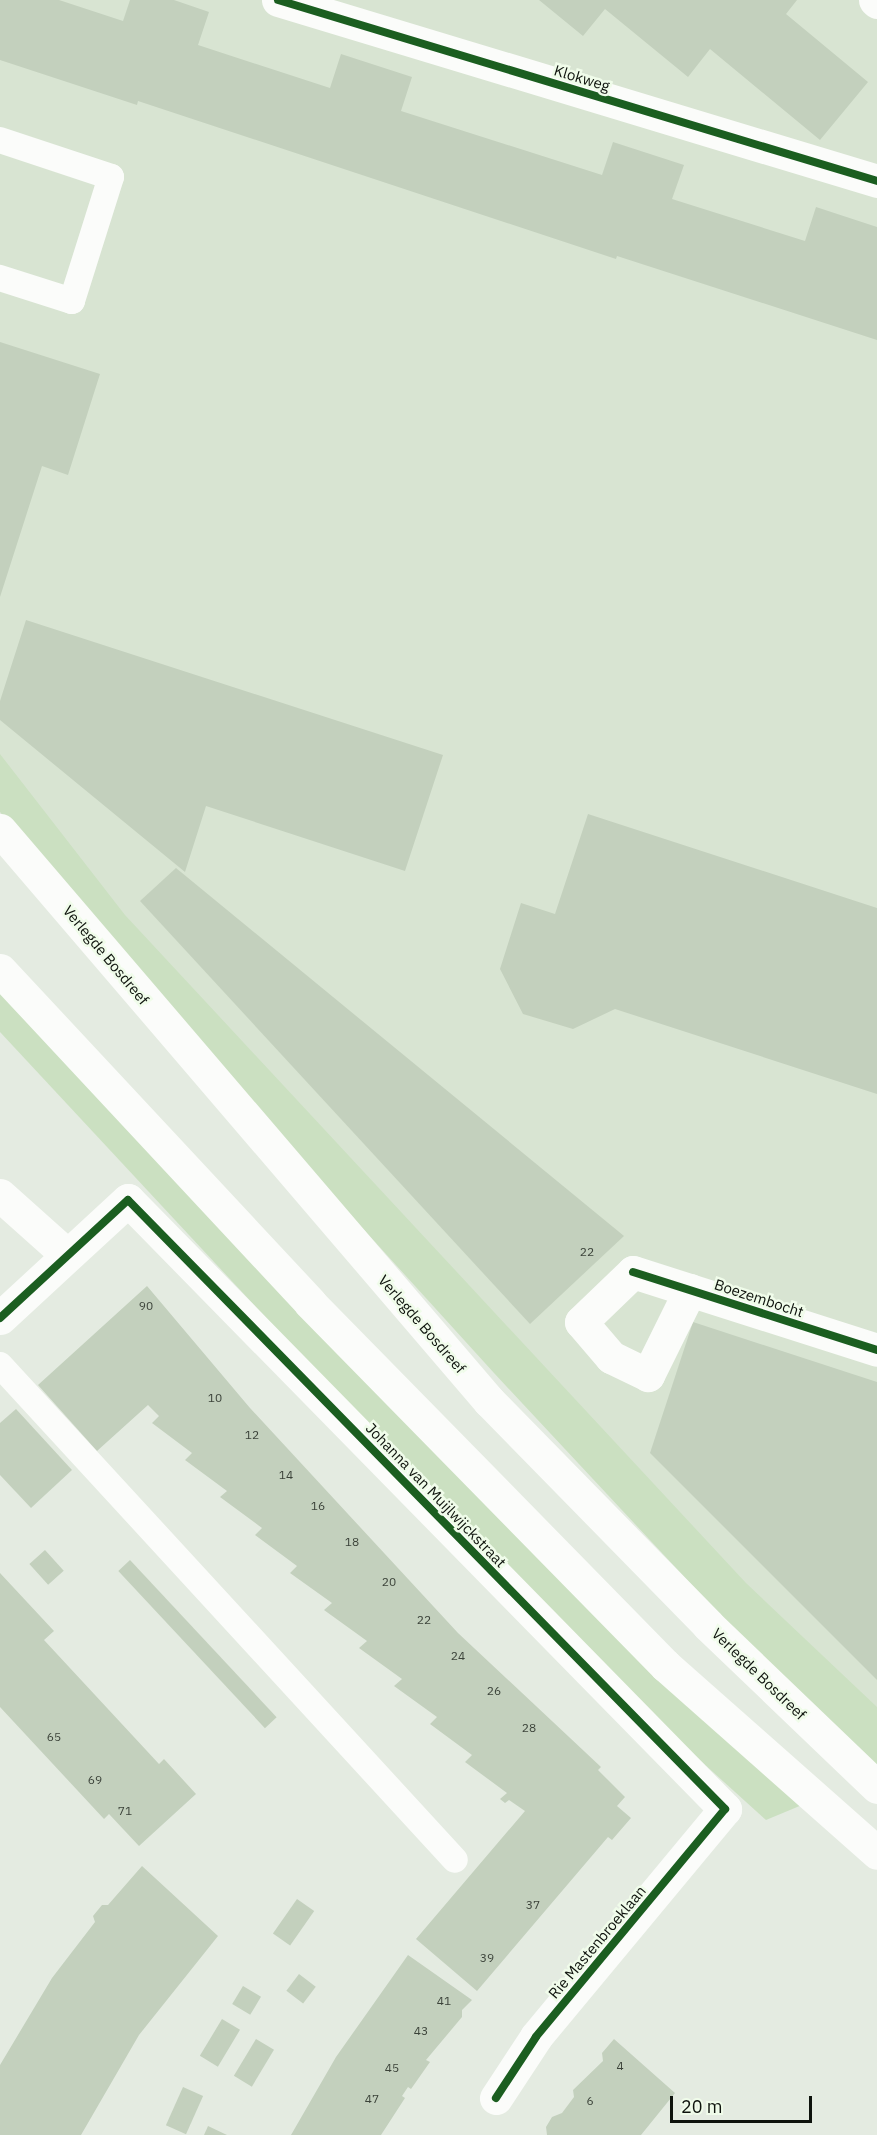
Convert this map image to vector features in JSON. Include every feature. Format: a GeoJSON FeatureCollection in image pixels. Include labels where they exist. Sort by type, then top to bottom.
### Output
{"type":"FeatureCollection","features":[{"type":"Feature","properties":{"kind":"street","name":"Klokweg"},"geometry":{"type":"LineString","coordinates":[[278,0],[877,181]]}},
{"type":"Feature","properties":{"kind":"street","name":"Verlegde Bosdreef"},"geometry":{"type":"LineString","coordinates":[[0,831],[489,1401],[708,1625],[877,1787]]}},
{"type":"Feature","properties":{"kind":"street"},"geometry":{"type":"LineString","coordinates":[[0,970],[310,1303],[666,1666],[877,1853]]}},
{"type":"Feature","properties":{"kind":"street"},"geometry":{"type":"LineString","coordinates":[[0,1195],[68,1254],[0,1318]]}},
{"type":"Feature","properties":{"kind":"street","name":"Johanna van Muijlwijckstraat"},"geometry":{"type":"LineString","coordinates":[[68,1254],[128,1200],[725,1809]]}},
{"type":"Feature","properties":{"kind":"street","name":"Boezembocht"},"geometry":{"type":"LineString","coordinates":[[690,1290],[877,1350]]}},
{"type":"Feature","properties":{"kind":"street","name":"Rie Mastenbroeklaan"},"geometry":{"type":"LineString","coordinates":[[496,2098],[536,2037],[725,1809]]}},
{"type":"Feature","properties":{"kind":"lane"},"geometry":{"type":"LineString","coordinates":[[0,140],[111,177],[72,301],[0,278]]}},
{"type":"Feature","properties":{"kind":"lane"},"geometry":{"type":"LineString","coordinates":[[0,1365],[455,1860]]}},
{"type":"Feature","properties":{"kind":"shaded area"},"geometry":{"type":"Polygon","coordinates":[[[0,0],[877,0],[877,1737],[0,790],[0,0]]]}},
{"type":"Feature","properties":{"kind":"green space"},"geometry":{"type":"Polygon","coordinates":[[[0,754],[125,915],[746,1583],[877,1707],[877,1770],[746,1643],[494,1373],[287,1145],[42,862],[0,812],[0,754]]]}},
{"type":"Feature","properties":{"kind":"green space"},"geometry":{"type":"Polygon","coordinates":[[[0,988],[802,1805],[766,1820],[682,1744],[471,1538],[0,1032],[0,988]]]}},
{"type":"Feature","properties":{"kind":"building"},"geometry":{"type":"Polygon","coordinates":[[[0,0],[59,0],[123,21],[130,0],[174,0],[209,12],[198,45],[330,88],[341,54],[412,77],[401,111],[602,175],[613,142],[684,165],[672,199],[805,241],[816,207],[877,227],[877,340],[617,256],[616,259],[138,101],[137,105],[0,60],[0,0]]]}},
{"type":"Feature","properties":{"kind":"building"},"geometry":{"type":"Polygon","coordinates":[[[539,0],[797,0],[786,14],[868,82],[820,140],[710,49],[688,77],[605,9],[583,36],[539,0]]]}},
{"type":"Feature","properties":{"kind":"building"},"geometry":{"type":"Polygon","coordinates":[[[0,342],[100,374],[68,475],[42,466],[0,597],[0,342]]]}},
{"type":"Feature","properties":{"kind":"building"},"geometry":{"type":"Polygon","coordinates":[[[26,620],[443,755],[405,871],[206,806],[185,872],[0,720],[0,701],[26,620]]]}},
{"type":"Feature","properties":{"kind":"building"},"geometry":{"type":"Polygon","coordinates":[[[588,814],[877,908],[877,1094],[615,1009],[573,1029],[523,1014],[500,969],[521,903],[555,914],[588,814]]]}},
{"type":"Feature","properties":{"kind":"building"},"geometry":{"type":"Polygon","coordinates":[[[176,868],[624,1236],[530,1324],[140,901],[176,868]]]}},
{"type":"Feature","properties":{"kind":"building"},"geometry":{"type":"Polygon","coordinates":[[[147,1286],[250,1408],[458,1633],[601,1767],[598,1770],[625,1797],[617,1806],[631,1818],[612,1840],[608,1837],[477,1991],[416,1939],[525,1811],[509,1800],[505,1803],[500,1799],[507,1793],[465,1762],[472,1755],[430,1724],[437,1717],[394,1686],[402,1679],[359,1648],[367,1641],[324,1610],[332,1603],[290,1573],[297,1566],[255,1535],[262,1528],[220,1497],[227,1491],[185,1460],[192,1453],[152,1423],[159,1416],[148,1405],[97,1451],[38,1385],[147,1286]]]}},
{"type":"Feature","properties":{"kind":"building"},"geometry":{"type":"Polygon","coordinates":[[[693,1322],[877,1382],[877,1680],[650,1453],[693,1322]]]}},
{"type":"Feature","properties":{"kind":"building"},"geometry":{"type":"Polygon","coordinates":[[[16,1409],[72,1470],[31,1508],[0,1475],[0,1423],[16,1409]]]}},
{"type":"Feature","properties":{"kind":"building"},"geometry":{"type":"Polygon","coordinates":[[[45,1550],[64,1571],[48,1585],[29,1564],[45,1550]]]}},
{"type":"Feature","properties":{"kind":"building"},"geometry":{"type":"Polygon","coordinates":[[[130,1560],[277,1717],[265,1728],[118,1571],[130,1560]]]}},
{"type":"Feature","properties":{"kind":"building"},"geometry":{"type":"Polygon","coordinates":[[[0,1573],[54,1631],[44,1640],[159,1764],[164,1759],[196,1794],[139,1846],[109,1814],[104,1819],[0,1707],[0,1573]]]}},
{"type":"Feature","properties":{"kind":"building"},"geometry":{"type":"Polygon","coordinates":[[[142,1866],[218,1936],[139,2035],[81,2135],[0,2135],[0,2065],[52,1978],[95,1922],[93,1916],[102,1905],[108,1905],[142,1866]]]}},
{"type":"Feature","properties":{"kind":"building"},"geometry":{"type":"Polygon","coordinates":[[[297,1899],[314,1911],[290,1945],[273,1933],[297,1899]]]}},
{"type":"Feature","properties":{"kind":"building"},"geometry":{"type":"Polygon","coordinates":[[[408,1955],[472,2000],[462,2010],[462,2017],[426,2060],[430,2062],[411,2089],[408,2087],[402,2096],[405,2098],[381,2135],[291,2135],[336,2057],[408,1955]]]}},
{"type":"Feature","properties":{"kind":"building"},"geometry":{"type":"Polygon","coordinates":[[[299,1974],[316,1987],[303,2003],[286,1991],[299,1974]]]}},
{"type":"Feature","properties":{"kind":"building"},"geometry":{"type":"Polygon","coordinates":[[[243,1986],[261,1997],[250,2015],[232,2004],[243,1986]]]}},
{"type":"Feature","properties":{"kind":"building"},"geometry":{"type":"Polygon","coordinates":[[[222,2019],[240,2030],[218,2067],[200,2056],[222,2019]]]}},
{"type":"Feature","properties":{"kind":"building"},"geometry":{"type":"Polygon","coordinates":[[[256,2039],[274,2050],[252,2087],[234,2076],[256,2039]]]}},
{"type":"Feature","properties":{"kind":"building"},"geometry":{"type":"Polygon","coordinates":[[[614,2039],[675,2093],[641,2135],[547,2135],[546,2127],[552,2117],[562,2113],[574,2097],[573,2090],[603,2061],[602,2053],[614,2039]]]}},
{"type":"Feature","properties":{"kind":"building"},"geometry":{"type":"Polygon","coordinates":[[[183,2087],[203,2096],[186,2134],[166,2125],[183,2087]]]}},
{"type":"Feature","properties":{"kind":"building"},"geometry":{"type":"Polygon","coordinates":[[[208,2126],[227,2135],[204,2135],[208,2126]]]}},
{"type":"Feature","properties":{"kind":"cycle path"},"geometry":{"type":"LineString","coordinates":[[278,0],[877,181]]}},
{"type":"Feature","properties":{"kind":"cycle path"},"geometry":{"type":"LineString","coordinates":[[0,1318],[128,1200],[725,1809],[536,2037],[496,2098]]}},
{"type":"Feature","properties":{"kind":"cycle path"},"geometry":{"type":"LineString","coordinates":[[633,1272],[877,1350]]}}]}
